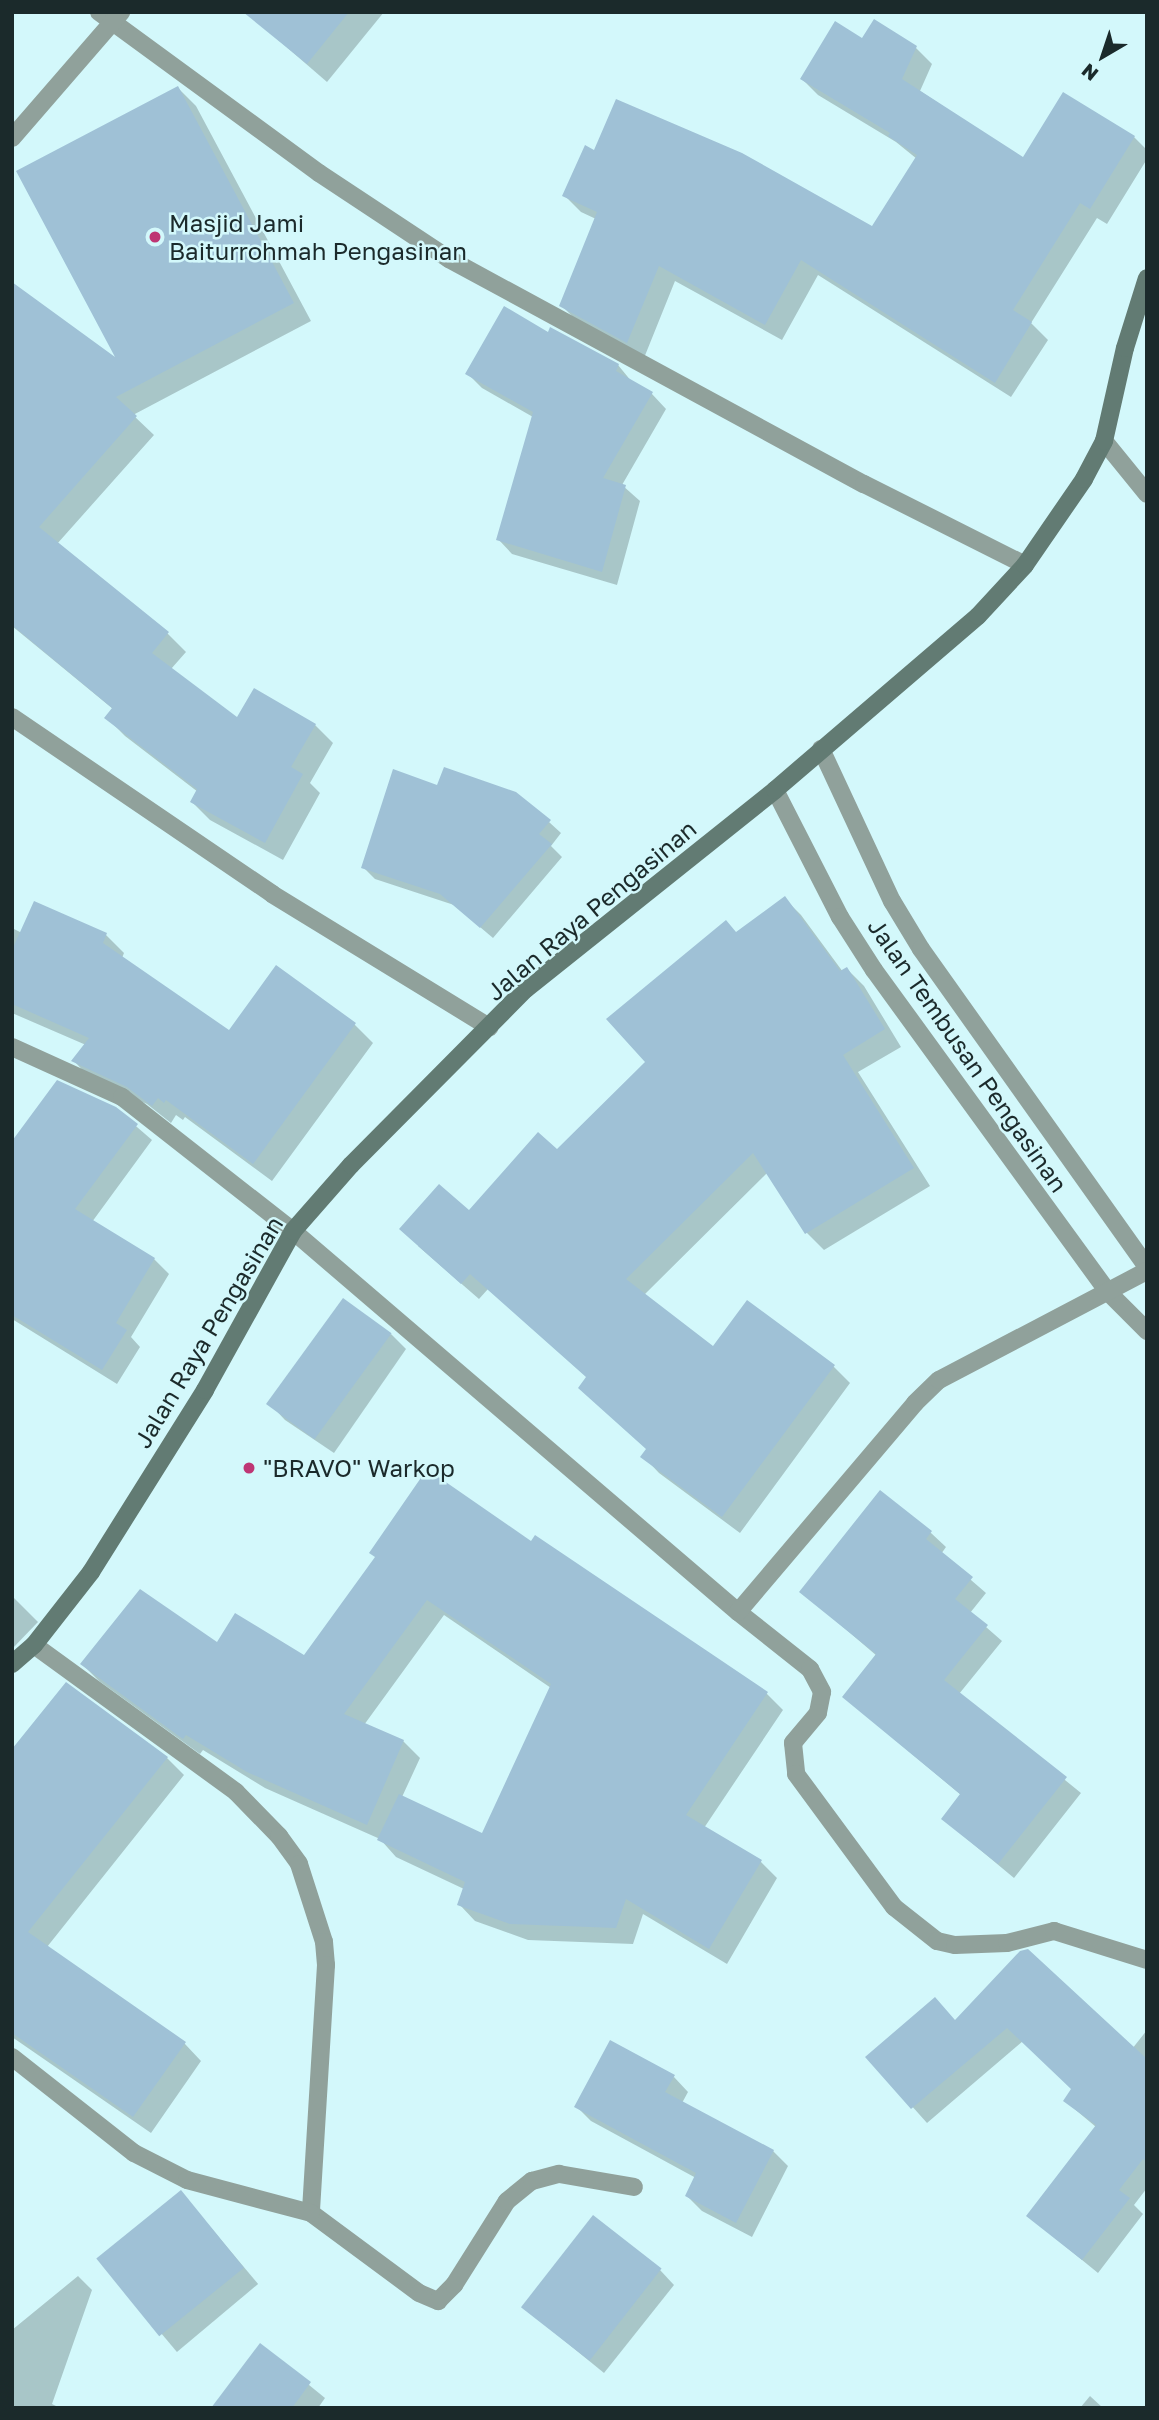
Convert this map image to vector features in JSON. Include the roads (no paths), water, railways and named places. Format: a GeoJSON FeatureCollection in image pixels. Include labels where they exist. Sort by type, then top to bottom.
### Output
{"type":"FeatureCollection","features":[{"type":"Feature","properties":{"kind":"main road","name":"Jalan Raya Pengasinan"},"geometry":{"type":"LineString","coordinates":[[12,1664],[34,1645],[91,1572],[205,1390],[293,1231],[351,1165],[526,989],[775,790],[978,616],[1025,565],[1084,480],[1104,441],[1125,348],[1147,278]]}},
{"type":"Feature","properties":{"kind":"street"},"geometry":{"type":"LineString","coordinates":[[12,138],[111,16],[319,173],[449,259],[864,484],[1025,565]]}},
{"type":"Feature","properties":{"kind":"street"},"geometry":{"type":"LineString","coordinates":[[1104,441],[1147,494]]}},
{"type":"Feature","properties":{"kind":"street"},"geometry":{"type":"LineString","coordinates":[[12,717],[272,894],[489,1027]]}},
{"type":"Feature","properties":{"kind":"street","name":"Jalan Tembusan Pengasinan"},"geometry":{"type":"LineString","coordinates":[[821,749],[892,901],[921,949],[1147,1269]]}},
{"type":"Feature","properties":{"kind":"street","name":"Jalan Tembusan Pengasinan"},"geometry":{"type":"LineString","coordinates":[[775,790],[840,917],[874,970],[1109,1293],[1147,1331]]}},
{"type":"Feature","properties":{"kind":"street"},"geometry":{"type":"LineString","coordinates":[[12,1047],[122,1097],[293,1231],[738,1612],[810,1669],[822,1692],[818,1713],[793,1743],[796,1774],[894,1907],[937,1941],[954,1945],[1007,1943],[1054,1931],[1147,1960]]}},
{"type":"Feature","properties":{"kind":"street"},"geometry":{"type":"LineString","coordinates":[[738,1612],[915,1403],[939,1380],[1109,1293],[1147,1269]]}},
{"type":"Feature","properties":{"kind":"street"},"geometry":{"type":"LineString","coordinates":[[34,1645],[236,1792],[279,1836],[299,1864],[324,1942],[326,1965],[311,2213]]}},
{"type":"Feature","properties":{"kind":"street"},"geometry":{"type":"LineString","coordinates":[[12,2057],[134,2153],[187,2180],[311,2213],[419,2293],[438,2301],[454,2285],[507,2201],[532,2181],[559,2174],[634,2187]]}},
{"type":"Feature","properties":{"kind":"place","name":"Masjid Jami Baiturrohmah Pengasinan"},"geometry":{"type":"Point","coordinates":[155,237]}},
{"type":"Feature","properties":{"kind":"place","name":"\"BRAVO\" Warkop"},"geometry":{"type":"Point","coordinates":[249,1468]}}]}
